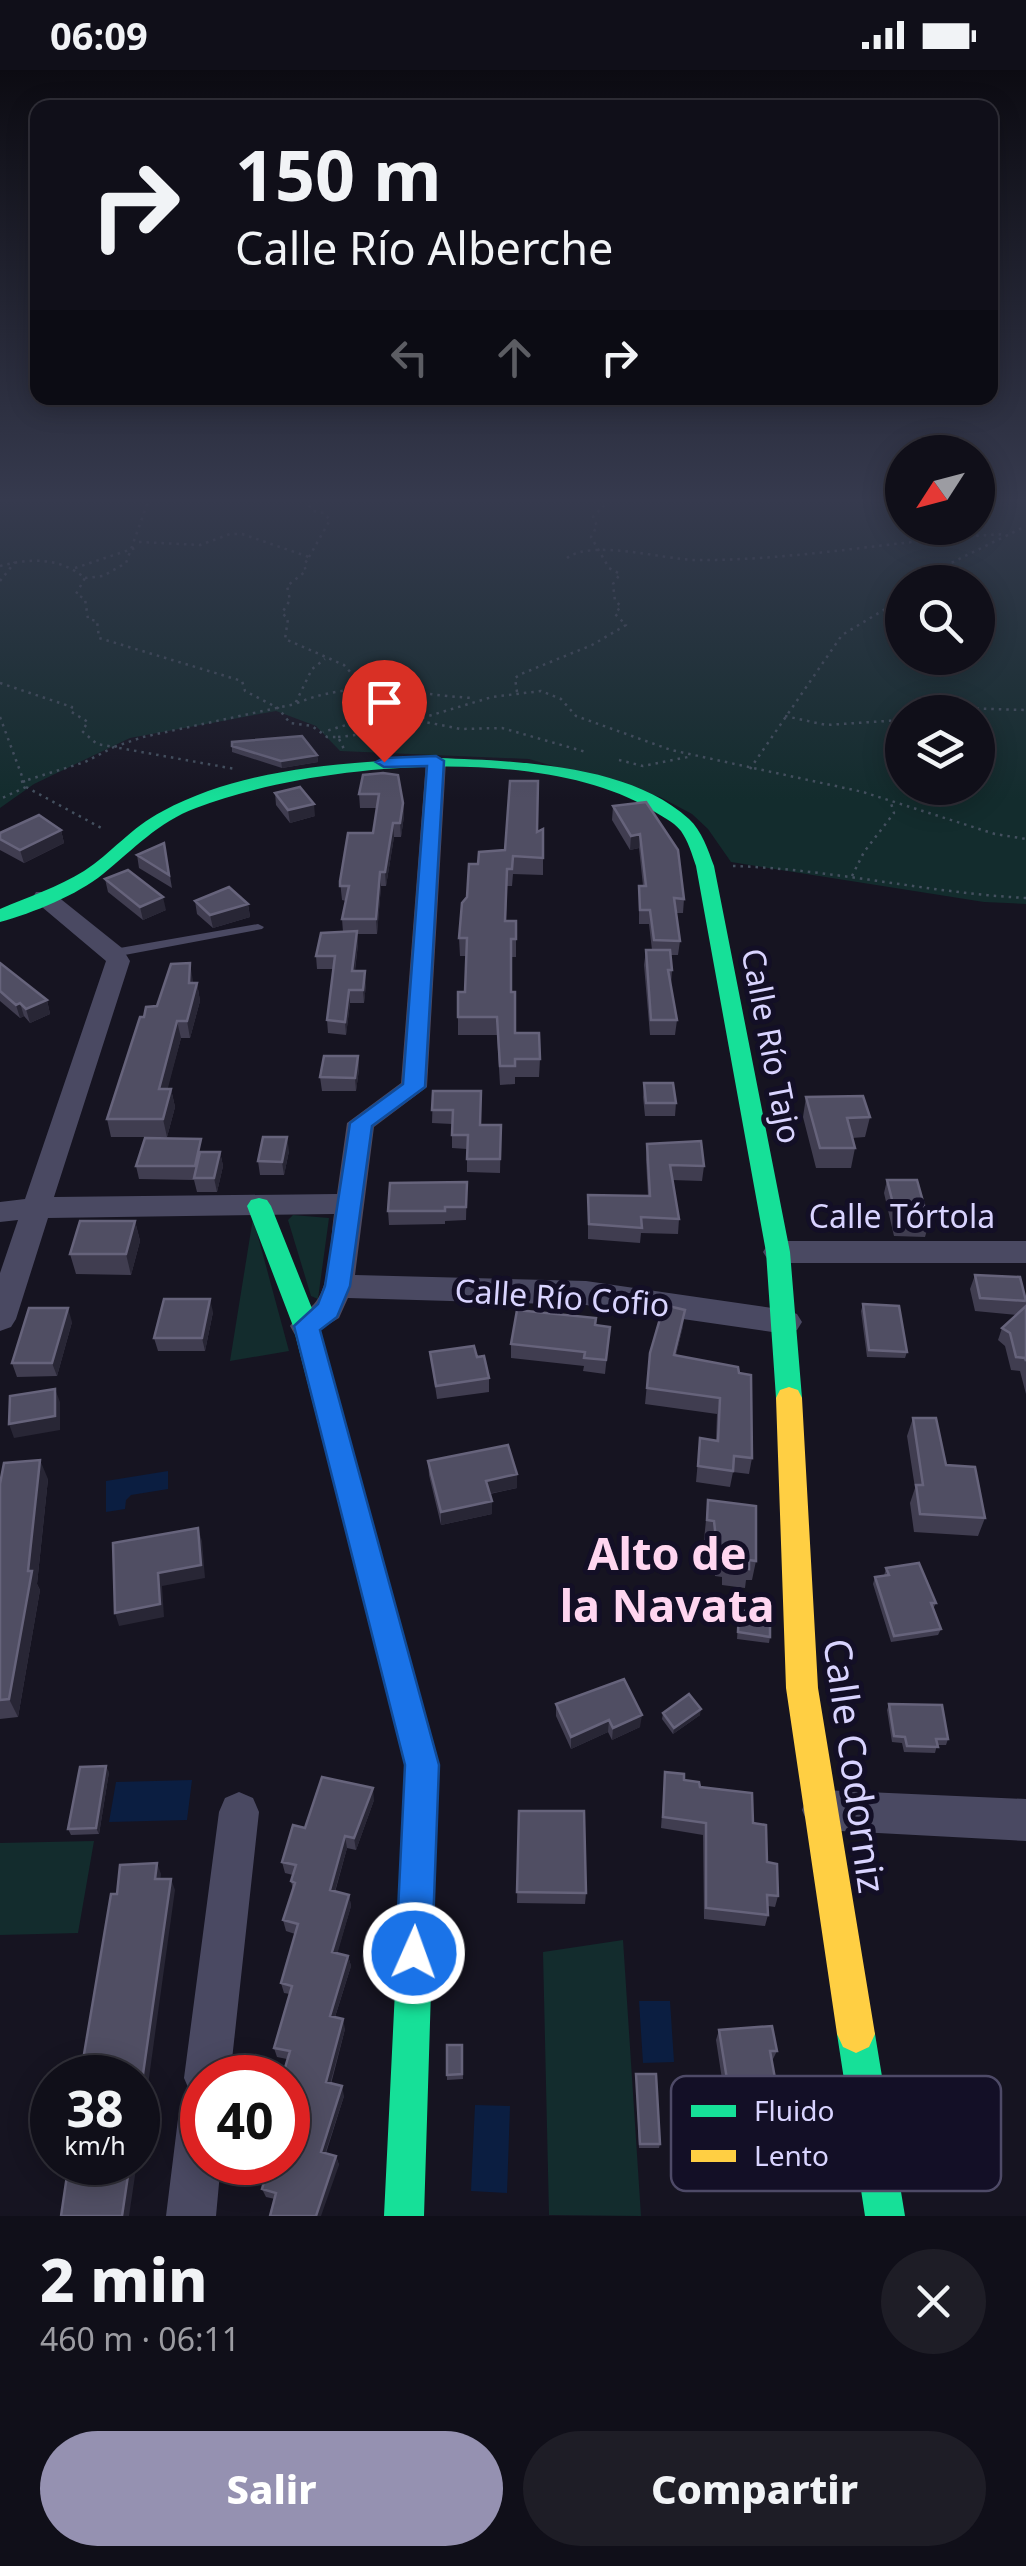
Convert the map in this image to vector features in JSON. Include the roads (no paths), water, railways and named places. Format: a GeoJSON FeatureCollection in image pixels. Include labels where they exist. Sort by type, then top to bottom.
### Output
{"type":"FeatureCollection","features":[{"type":"Feature","properties":{"kind":"street","name":"Calle Río Tajo"},"geometry":{"type":"LineString","coordinates":[[0,916],[92,874],[127,841],[188,805],[260,784],[354,766],[436,761],[548,767],[608,782],[654,804],[681,822],[694,837],[706,866],[722,972],[778,1252],[786,1322]]}},
{"type":"Feature","properties":{"kind":"street"},"geometry":{"type":"LineString","coordinates":[[306,1326],[328,1310],[338,1286],[361,1123],[414,1087],[436,761]]}},
{"type":"Feature","properties":{"kind":"street"},"geometry":{"type":"LineString","coordinates":[[0,1319],[118,961],[114,953],[44,897]]}},
{"type":"Feature","properties":{"kind":"street"},"geometry":{"type":"LineString","coordinates":[[0,1212],[37,1208],[347,1204]]}},
{"type":"Feature","properties":{"kind":"street"},"geometry":{"type":"LineString","coordinates":[[259,1206],[306,1326],[422,1765],[404,2216]]}},
{"type":"Feature","properties":{"kind":"street","name":"Calle Tórtola"},"geometry":{"type":"LineString","coordinates":[[778,1252],[1026,1252]]}},
{"type":"Feature","properties":{"kind":"street","name":"Calle Río Cofio"},"geometry":{"type":"LineString","coordinates":[[338,1286],[586,1293],[786,1322]]}},
{"type":"Feature","properties":{"kind":"street","name":"Calle Codorniz"},"geometry":{"type":"LineString","coordinates":[[786,1322],[802,1688],[863,2076]]}},
{"type":"Feature","properties":{"kind":"street"},"geometry":{"type":"LineString","coordinates":[[822,1810],[1026,1820]]}},
{"type":"Feature","properties":{"kind":"street"},"geometry":{"type":"LineString","coordinates":[[211,2055],[239,1812]]}},
{"type":"Feature","properties":{"kind":"street"},"geometry":{"type":"LineString","coordinates":[[191,2216],[194,2185]]}},
{"type":"Feature","properties":{"kind":"street","name":"Calle Codorniz"},"geometry":{"type":"LineString","coordinates":[[881,2191],[885,2216]]}},
{"type":"Feature","properties":{"kind":"lane"},"geometry":{"type":"LineString","coordinates":[[114,953],[258,927]]}},
{"type":"Feature","properties":{"kind":"water"},"geometry":{"type":"Polygon","coordinates":[[[168,1471],[168,1489],[131,1495],[125,1509],[106,1512],[106,1481],[168,1471]]]}},
{"type":"Feature","properties":{"kind":"water"},"geometry":{"type":"Polygon","coordinates":[[[192,1780],[187,1820],[109,1822],[116,1782],[192,1780]]]}},
{"type":"Feature","properties":{"kind":"water"},"geometry":{"type":"Polygon","coordinates":[[[639,2001],[670,2001],[674,2062],[643,2063],[639,2001]]]}},
{"type":"Feature","properties":{"kind":"water"},"geometry":{"type":"Polygon","coordinates":[[[475,2105],[510,2106],[507,2193],[471,2191],[475,2105]]]}},
{"type":"Feature","properties":{"kind":"district","name":"Alto de la Navata"},"geometry":{"type":"Point","coordinates":[667,1580]}}]}
